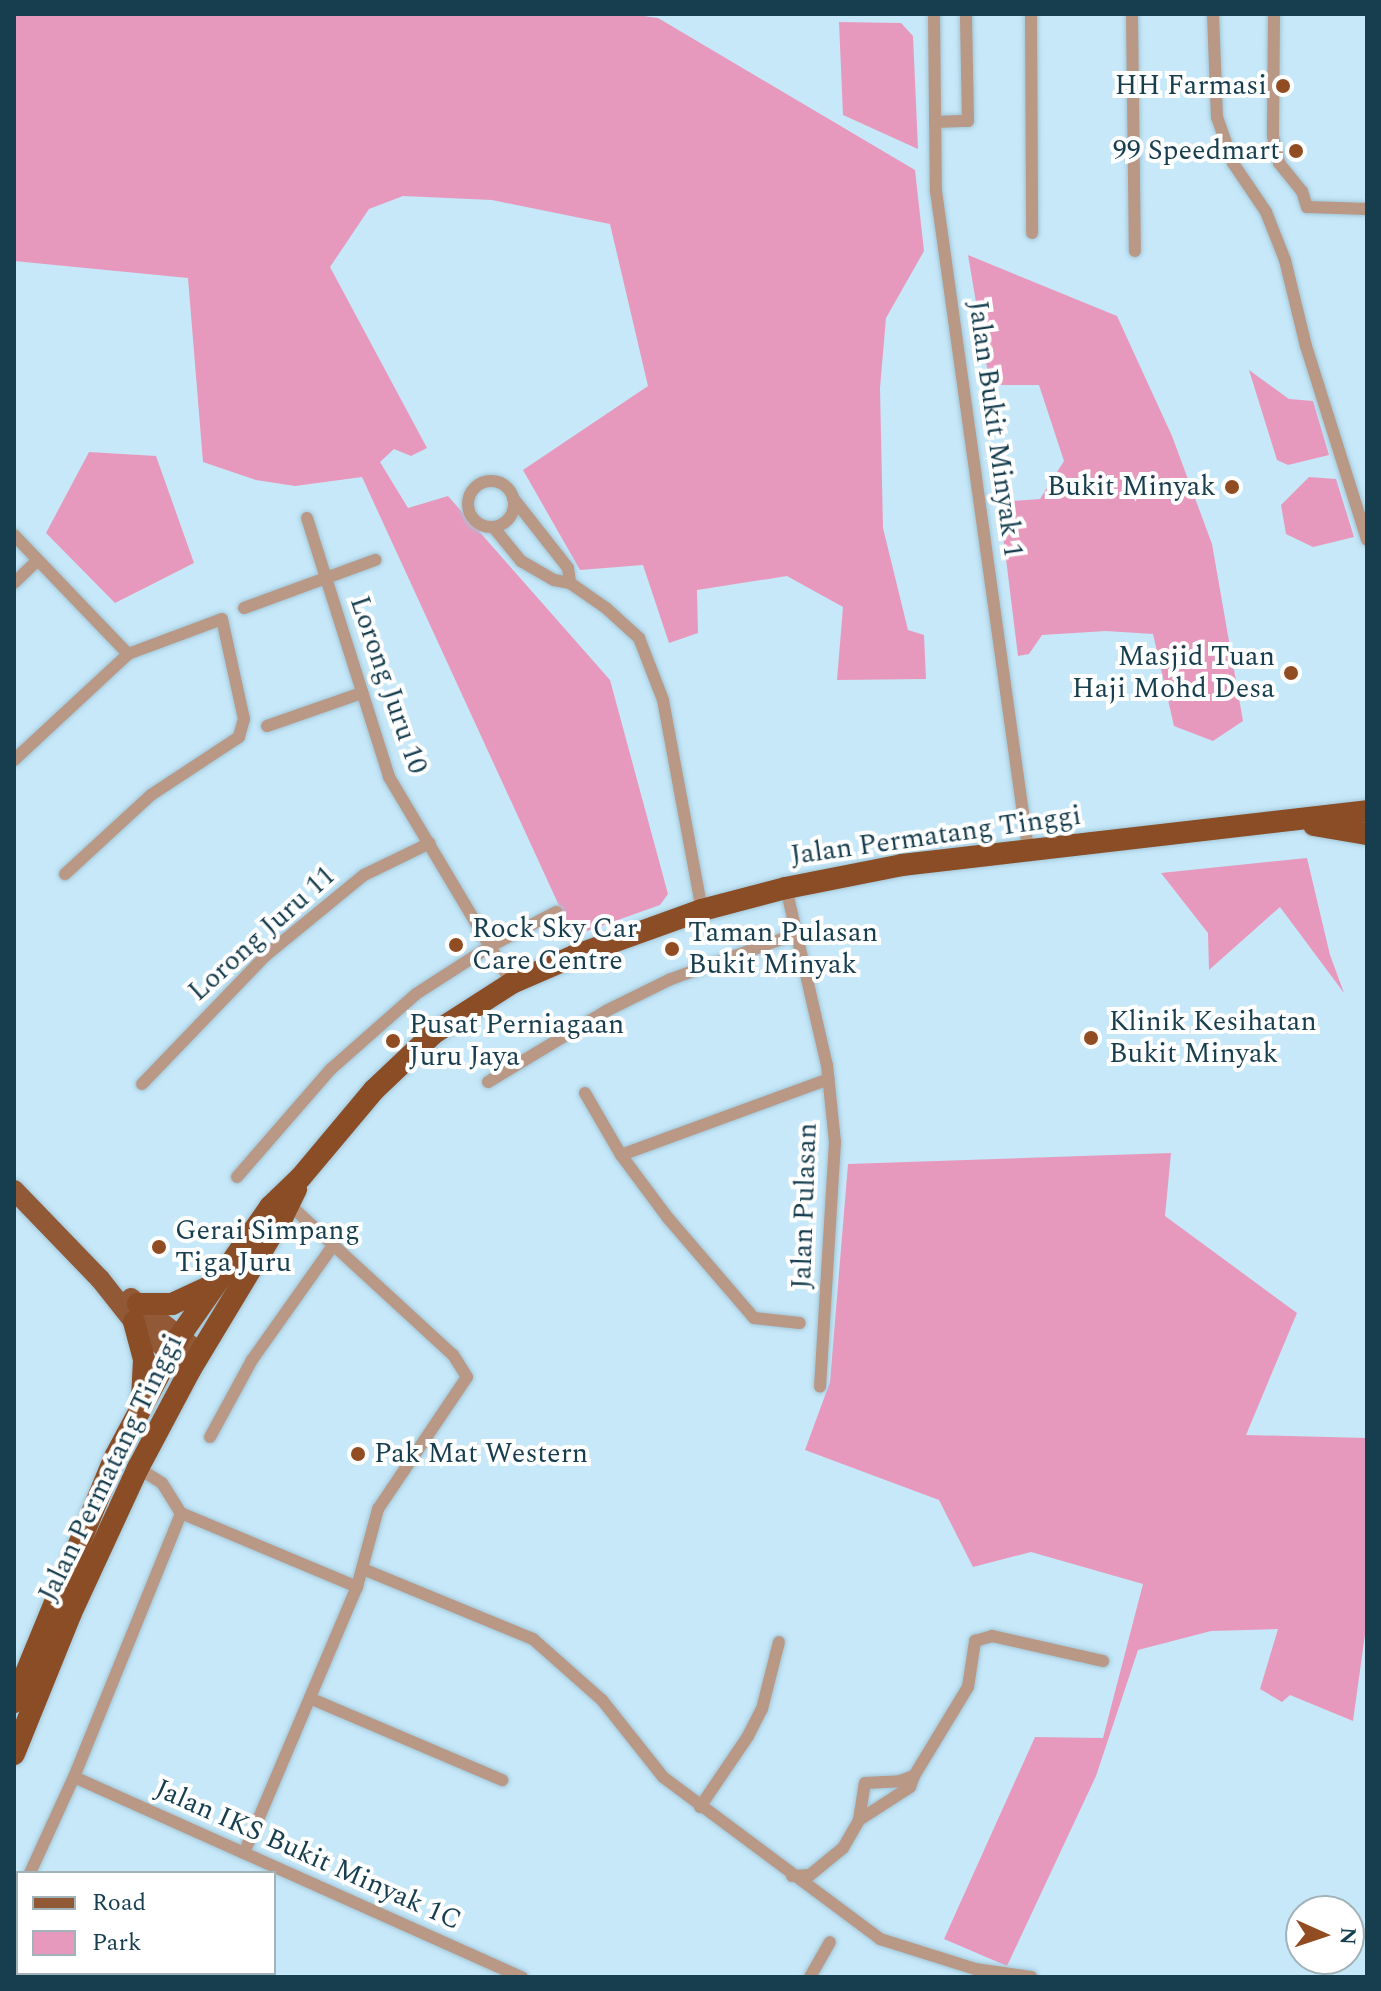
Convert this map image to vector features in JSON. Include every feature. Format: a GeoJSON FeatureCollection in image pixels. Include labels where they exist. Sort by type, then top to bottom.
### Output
{"type":"FeatureCollection","features":[{"type":"Feature","properties":{"kind":"highway"},"geometry":{"type":"LineString","coordinates":[[1289,820],[1367,811]]}},
{"type":"Feature","properties":{"kind":"highway","name":"Jalan Permatang Tinggi"},"geometry":{"type":"LineString","coordinates":[[14,1702],[115,1457],[174,1346],[213,1285],[270,1207],[301,1177],[374,1090],[434,1033],[512,983],[616,940],[702,910],[786,888],[902,865],[1289,820]]}},
{"type":"Feature","properties":{"kind":"highway"},"geometry":{"type":"LineString","coordinates":[[1289,820],[1367,825]]}},
{"type":"Feature","properties":{"kind":"highway"},"geometry":{"type":"LineString","coordinates":[[1289,820],[1367,834]]}},
{"type":"Feature","properties":{"kind":"highway","name":"Jalan Permatang Tinggi"},"geometry":{"type":"LineString","coordinates":[[14,1754],[71,1613],[138,1468],[195,1361],[289,1204],[301,1177]]}},
{"type":"Feature","properties":{"kind":"highway"},"geometry":{"type":"LineString","coordinates":[[142,1408],[144,1360],[136,1313],[172,1304],[213,1285]]}},
{"type":"Feature","properties":{"kind":"main road"},"geometry":{"type":"LineString","coordinates":[[14,1190],[100,1279],[195,1361]]}},
{"type":"Feature","properties":{"kind":"street","name":"Jalan Bukit Minyak 1"},"geometry":{"type":"LineString","coordinates":[[934,14],[936,191],[1028,849]]}},
{"type":"Feature","properties":{"kind":"street"},"geometry":{"type":"LineString","coordinates":[[935,122],[968,121],[966,14]]}},
{"type":"Feature","properties":{"kind":"street"},"geometry":{"type":"LineString","coordinates":[[1031,14],[1032,233]]}},
{"type":"Feature","properties":{"kind":"street"},"geometry":{"type":"LineString","coordinates":[[1132,14],[1135,251]]}},
{"type":"Feature","properties":{"kind":"street"},"geometry":{"type":"LineString","coordinates":[[1213,14],[1217,117],[1233,163],[1266,212],[1285,260],[1306,346],[1367,540]]}},
{"type":"Feature","properties":{"kind":"street"},"geometry":{"type":"LineString","coordinates":[[1274,14],[1273,136],[1279,163],[1302,191],[1307,207],[1367,209]]}},
{"type":"Feature","properties":{"kind":"street"},"geometry":{"type":"LineString","coordinates":[[570,583],[568,568],[507,487],[493,481],[472,491],[468,505],[473,520],[494,528],[521,561],[554,580],[570,583],[606,608],[639,638],[663,700],[702,910]]}},
{"type":"Feature","properties":{"kind":"street"},"geometry":{"type":"LineString","coordinates":[[494,528],[512,513],[513,498]]}},
{"type":"Feature","properties":{"kind":"street","name":"Lorong Juru 10"},"geometry":{"type":"LineString","coordinates":[[307,518],[389,777],[512,983]]}},
{"type":"Feature","properties":{"kind":"street"},"geometry":{"type":"LineString","coordinates":[[14,535],[128,654]]}},
{"type":"Feature","properties":{"kind":"street"},"geometry":{"type":"LineString","coordinates":[[14,583],[38,560]]}},
{"type":"Feature","properties":{"kind":"street"},"geometry":{"type":"LineString","coordinates":[[244,608],[375,560]]}},
{"type":"Feature","properties":{"kind":"street"},"geometry":{"type":"LineString","coordinates":[[14,760],[128,654],[222,619],[244,719],[239,737],[151,795],[65,874]]}},
{"type":"Feature","properties":{"kind":"street"},"geometry":{"type":"LineString","coordinates":[[267,726],[362,693]]}},
{"type":"Feature","properties":{"kind":"street","name":"Lorong Juru 11"},"geometry":{"type":"LineString","coordinates":[[142,1084],[265,956],[364,875],[430,843]]}},
{"type":"Feature","properties":{"kind":"street","name":"Jalan Pulasan"},"geometry":{"type":"LineString","coordinates":[[786,888],[829,1079],[835,1152],[820,1387]]}},
{"type":"Feature","properties":{"kind":"street"},"geometry":{"type":"LineString","coordinates":[[237,1177],[351,1050],[416,994],[489,947],[556,912]]}},
{"type":"Feature","properties":{"kind":"street"},"geometry":{"type":"LineString","coordinates":[[488,1082],[606,1011],[671,979],[795,934]]}},
{"type":"Feature","properties":{"kind":"street"},"geometry":{"type":"LineString","coordinates":[[621,1155],[829,1079]]}},
{"type":"Feature","properties":{"kind":"street"},"geometry":{"type":"LineString","coordinates":[[585,1093],[621,1155],[668,1218],[754,1318],[800,1323]]}},
{"type":"Feature","properties":{"kind":"street"},"geometry":{"type":"LineString","coordinates":[[244,1853],[357,1587],[378,1509],[467,1377],[453,1355],[332,1247],[289,1204]]}},
{"type":"Feature","properties":{"kind":"street"},"geometry":{"type":"LineString","coordinates":[[210,1437],[252,1360],[332,1247]]}},
{"type":"Feature","properties":{"kind":"street"},"geometry":{"type":"LineString","coordinates":[[138,1468],[162,1483],[181,1513],[357,1587]]}},
{"type":"Feature","properties":{"kind":"street"},"geometry":{"type":"LineString","coordinates":[[31,1871],[74,1777],[181,1513]]}},
{"type":"Feature","properties":{"kind":"street"},"geometry":{"type":"LineString","coordinates":[[363,1569],[533,1639],[602,1700],[650,1763],[700,1807],[880,1939],[975,1969],[1031,1977]]}},
{"type":"Feature","properties":{"kind":"street"},"geometry":{"type":"LineString","coordinates":[[859,1820],[910,1787],[968,1687],[975,1641],[992,1636],[1103,1661]]}},
{"type":"Feature","properties":{"kind":"street"},"geometry":{"type":"LineString","coordinates":[[700,1807],[748,1736],[762,1709],[779,1642]]}},
{"type":"Feature","properties":{"kind":"street"},"geometry":{"type":"LineString","coordinates":[[312,1699],[502,1780]]}},
{"type":"Feature","properties":{"kind":"street"},"geometry":{"type":"LineString","coordinates":[[792,1876],[810,1875],[824,1867],[843,1848],[859,1820],[865,1783],[900,1781],[914,1776]]}},
{"type":"Feature","properties":{"kind":"street","name":"Jalan IKS Bukit Minyak 1C"},"geometry":{"type":"LineString","coordinates":[[74,1777],[522,1977]]}},
{"type":"Feature","properties":{"kind":"street"},"geometry":{"type":"LineString","coordinates":[[810,1977],[830,1942]]}},
{"type":"Feature","properties":{"kind":"green space"},"geometry":{"type":"Polygon","coordinates":[[[14,14],[629,14],[658,18],[915,170],[924,251],[886,318],[880,388],[883,528],[908,630],[924,635],[926,679],[837,680],[843,607],[787,576],[697,590],[698,633],[669,643],[643,565],[580,570],[523,470],[648,386],[610,224],[492,200],[403,196],[369,209],[330,267],[427,448],[411,456],[394,449],[380,462],[408,508],[448,496],[610,680],[668,894],[660,905],[573,936],[362,477],[295,486],[256,480],[203,462],[188,278],[14,261],[14,14]]]}},
{"type":"Feature","properties":{"kind":"green space"},"geometry":{"type":"Polygon","coordinates":[[[839,22],[901,23],[913,36],[918,149],[843,115],[839,22]]]}},
{"type":"Feature","properties":{"kind":"green space"},"geometry":{"type":"Polygon","coordinates":[[[968,255],[1117,316],[1172,436],[1212,544],[1243,721],[1213,741],[1174,726],[1153,634],[1106,631],[1042,635],[1029,654],[1018,656],[999,502],[1040,499],[1064,461],[1039,385],[990,385],[968,255]]]}},
{"type":"Feature","properties":{"kind":"green space"},"geometry":{"type":"Polygon","coordinates":[[[1249,370],[1289,399],[1313,401],[1329,455],[1288,465],[1277,460],[1249,370]]]}},
{"type":"Feature","properties":{"kind":"green space"},"geometry":{"type":"Polygon","coordinates":[[[89,452],[156,456],[194,563],[115,603],[46,533],[89,452]]]}},
{"type":"Feature","properties":{"kind":"green space"},"geometry":{"type":"Polygon","coordinates":[[[1309,477],[1336,479],[1354,537],[1313,547],[1286,534],[1281,505],[1309,477]]]}},
{"type":"Feature","properties":{"kind":"green space"},"geometry":{"type":"Polygon","coordinates":[[[1307,858],[1330,955],[1344,993],[1280,907],[1209,970],[1208,933],[1161,873],[1307,858]]]}},
{"type":"Feature","properties":{"kind":"green space"},"geometry":{"type":"Polygon","coordinates":[[[1171,1153],[1165,1216],[1297,1313],[1246,1435],[1367,1438],[1367,1620],[1353,1721],[1290,1695],[1282,1702],[1260,1689],[1278,1629],[1211,1631],[1138,1650],[1096,1776],[1007,1966],[944,1939],[1035,1737],[1103,1738],[1143,1584],[1031,1552],[973,1567],[939,1500],[805,1450],[830,1382],[848,1164],[1171,1153]]]}},
{"type":"Feature","properties":{"kind":"place","name":"HH Farmasi"},"geometry":{"type":"Point","coordinates":[1283,86]}},
{"type":"Feature","properties":{"kind":"place","name":"99 Speedmart"},"geometry":{"type":"Point","coordinates":[1296,151]}},
{"type":"Feature","properties":{"kind":"place","name":"Bukit Minyak"},"geometry":{"type":"Point","coordinates":[1232,487]}},
{"type":"Feature","properties":{"kind":"place","name":"Masjid Tuan Haji Mohd Desa"},"geometry":{"type":"Point","coordinates":[1291,673]}},
{"type":"Feature","properties":{"kind":"place","name":"Rock Sky Car Care Centre"},"geometry":{"type":"Point","coordinates":[456,945]}},
{"type":"Feature","properties":{"kind":"place","name":"Taman Pulasan Bukit Minyak"},"geometry":{"type":"Point","coordinates":[672,949]}},
{"type":"Feature","properties":{"kind":"place","name":"Klinik Kesihatan Bukit Minyak"},"geometry":{"type":"Point","coordinates":[1091,1038]}},
{"type":"Feature","properties":{"kind":"place","name":"Pusat Perniagaan Juru Jaya"},"geometry":{"type":"Point","coordinates":[393,1041]}},
{"type":"Feature","properties":{"kind":"place","name":"Gerai Simpang Tiga Juru"},"geometry":{"type":"Point","coordinates":[159,1247]}},
{"type":"Feature","properties":{"kind":"place","name":"Pak Mat Western"},"geometry":{"type":"Point","coordinates":[358,1454]}}]}
